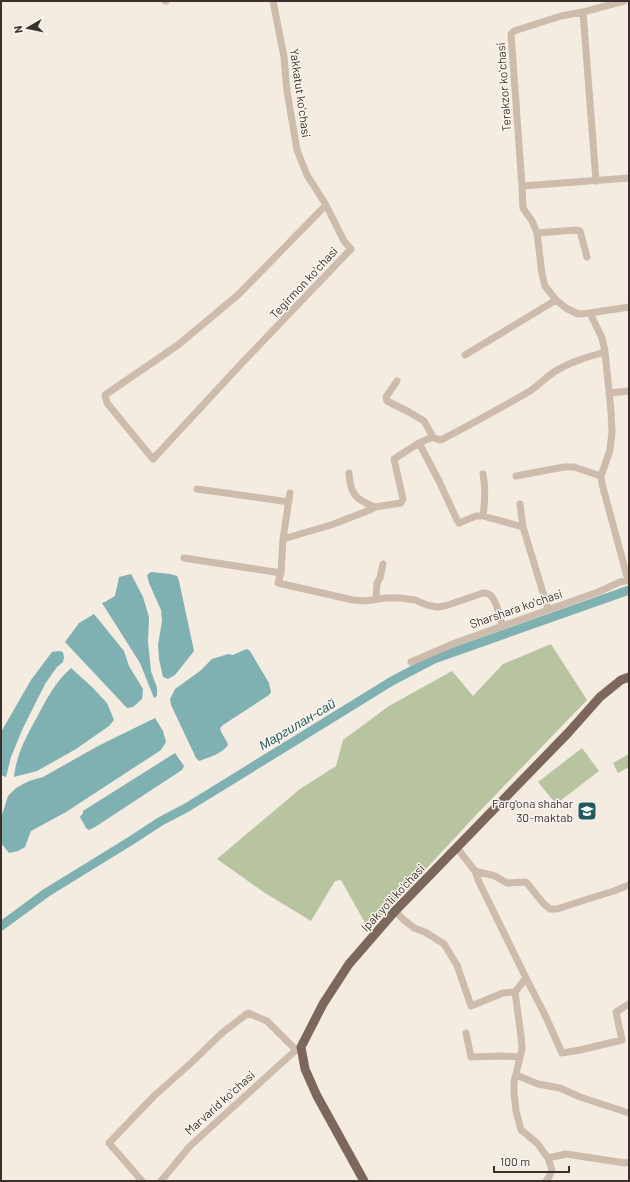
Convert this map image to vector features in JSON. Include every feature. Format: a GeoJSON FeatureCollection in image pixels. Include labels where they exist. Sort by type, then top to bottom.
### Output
{"type":"FeatureCollection","features":[{"type":"Feature","properties":{"kind":"main road","name":"Ipak yo'li ko'chasi"},"geometry":{"type":"LineString","coordinates":[[299,1048],[323,1004],[346,969],[395,912],[568,733],[600,697],[620,680],[629,676]]}},
{"type":"Feature","properties":{"kind":"main road"},"geometry":{"type":"LineString","coordinates":[[299,1048],[305,1069],[314,1089],[364,1181]]}},
{"type":"Feature","properties":{"kind":"street","name":"Yakkatut koʻchasi"},"geometry":{"type":"LineString","coordinates":[[273,1],[284,57],[287,91],[297,150],[307,176],[326,205]]}},
{"type":"Feature","properties":{"kind":"street","name":"Terakzor koʻchasi"},"geometry":{"type":"LineString","coordinates":[[537,234],[532,221],[523,208],[511,34],[517,30],[561,16],[583,12],[624,1]]}},
{"type":"Feature","properties":{"kind":"street"},"geometry":{"type":"LineString","coordinates":[[583,12],[596,181]]}},
{"type":"Feature","properties":{"kind":"street"},"geometry":{"type":"LineString","coordinates":[[522,186],[629,178]]}},
{"type":"Feature","properties":{"kind":"street","name":"Tegirmon koʻchasi"},"geometry":{"type":"LineString","coordinates":[[326,205],[344,241],[351,249],[153,459],[107,403],[105,395],[178,345],[239,294],[326,205]]}},
{"type":"Feature","properties":{"kind":"street"},"geometry":{"type":"LineString","coordinates":[[587,257],[580,231],[576,230],[537,234],[545,286],[556,300],[566,308],[578,314],[629,307]]}},
{"type":"Feature","properties":{"kind":"street"},"geometry":{"type":"LineString","coordinates":[[465,355],[556,300]]}},
{"type":"Feature","properties":{"kind":"street"},"geometry":{"type":"LineString","coordinates":[[590,313],[602,338],[605,352],[611,412],[612,432],[610,450],[601,476],[602,484],[628,580]]}},
{"type":"Feature","properties":{"kind":"street"},"geometry":{"type":"LineString","coordinates":[[397,382],[386,397],[387,401],[424,421],[433,436],[441,440],[532,390],[552,374],[567,365],[583,358],[605,352]]}},
{"type":"Feature","properties":{"kind":"street"},"geometry":{"type":"LineString","coordinates":[[609,393],[629,391]]}},
{"type":"Feature","properties":{"kind":"street"},"geometry":{"type":"LineString","coordinates":[[283,539],[330,525],[375,507],[401,503],[403,499],[394,459],[433,436]]}},
{"type":"Feature","properties":{"kind":"street"},"geometry":{"type":"LineString","coordinates":[[419,443],[439,481],[456,520],[459,523],[476,516],[483,516],[523,527]]}},
{"type":"Feature","properties":{"kind":"street"},"geometry":{"type":"LineString","coordinates":[[516,476],[564,466],[574,467],[601,476]]}},
{"type":"Feature","properties":{"kind":"street"},"geometry":{"type":"LineString","coordinates":[[349,473],[349,484],[356,496],[363,502],[375,507]]}},
{"type":"Feature","properties":{"kind":"street"},"geometry":{"type":"LineString","coordinates":[[483,516],[485,496],[484,474]]}},
{"type":"Feature","properties":{"kind":"street"},"geometry":{"type":"LineString","coordinates":[[197,489],[289,502]]}},
{"type":"Feature","properties":{"kind":"street"},"geometry":{"type":"LineString","coordinates":[[290,493],[283,539],[281,573],[278,584],[353,600],[365,601],[400,598],[415,600],[437,607],[445,606],[483,593],[492,596],[502,625]]}},
{"type":"Feature","properties":{"kind":"street"},"geometry":{"type":"LineString","coordinates":[[520,504],[523,527],[548,609]]}},
{"type":"Feature","properties":{"kind":"street"},"geometry":{"type":"LineString","coordinates":[[184,558],[281,573]]}},
{"type":"Feature","properties":{"kind":"street"},"geometry":{"type":"LineString","coordinates":[[376,599],[377,583],[380,578],[383,564]]}},
{"type":"Feature","properties":{"kind":"street","name":"Sharshara koʻchasi"},"geometry":{"type":"LineString","coordinates":[[411,662],[502,625],[628,580]]}},
{"type":"Feature","properties":{"kind":"street"},"geometry":{"type":"LineString","coordinates":[[457,848],[475,870],[479,882],[545,1015],[562,1053],[622,1040],[616,1012],[629,1004]]}},
{"type":"Feature","properties":{"kind":"street"},"geometry":{"type":"LineString","coordinates":[[475,870],[495,876],[507,883],[527,883],[543,903],[550,909],[557,909],[629,886]]}},
{"type":"Feature","properties":{"kind":"street"},"geometry":{"type":"LineString","coordinates":[[395,912],[414,928],[425,932],[444,944],[457,965],[471,1006],[503,993],[515,992]]}},
{"type":"Feature","properties":{"kind":"street"},"geometry":{"type":"LineString","coordinates":[[526,978],[515,992],[522,1049],[516,1075],[514,1093],[516,1111],[521,1130],[537,1143],[548,1158],[552,1170],[550,1177],[546,1181]]}},
{"type":"Feature","properties":{"kind":"street"},"geometry":{"type":"LineString","coordinates":[[142,1181],[109,1144],[154,1096],[222,1033],[248,1013],[268,1021],[299,1048]]}},
{"type":"Feature","properties":{"kind":"street"},"geometry":{"type":"LineString","coordinates":[[466,1033],[471,1057],[520,1057]]}},
{"type":"Feature","properties":{"kind":"street","name":"Marvarid koʻchasi"},"geometry":{"type":"LineString","coordinates":[[161,1181],[190,1146],[299,1048]]}},
{"type":"Feature","properties":{"kind":"street"},"geometry":{"type":"LineString","coordinates":[[516,1075],[538,1084],[560,1088],[580,1097],[629,1113]]}},
{"type":"Feature","properties":{"kind":"street"},"geometry":{"type":"LineString","coordinates":[[548,1158],[566,1154],[629,1162]]}},
{"type":"Feature","properties":{"kind":"green space"},"geometry":{"type":"Polygon","coordinates":[[[551,644],[587,700],[477,814],[369,930],[341,880],[335,881],[311,921],[265,893],[217,859],[300,789],[336,766],[343,740],[389,706],[452,671],[473,696],[503,664],[551,644]]]}},
{"type":"Feature","properties":{"kind":"green space"},"geometry":{"type":"Polygon","coordinates":[[[582,748],[599,771],[556,804],[538,782],[582,748]]]}},
{"type":"Feature","properties":{"kind":"green space"},"geometry":{"type":"Polygon","coordinates":[[[629,754],[629,767],[618,773],[613,763],[629,754]]]}},
{"type":"Feature","properties":{"kind":"water"},"geometry":{"type":"Polygon","coordinates":[[[151,572],[177,576],[194,651],[175,675],[168,679],[163,677],[159,659],[158,645],[162,621],[161,610],[149,583],[147,575],[151,572]]]}},
{"type":"Feature","properties":{"kind":"water"},"geometry":{"type":"Polygon","coordinates":[[[131,574],[143,597],[149,617],[148,642],[151,671],[157,688],[157,696],[154,698],[140,663],[102,603],[115,596],[119,577],[131,574]]]}},
{"type":"Feature","properties":{"kind":"water"},"geometry":{"type":"Polygon","coordinates":[[[94,614],[124,651],[129,666],[143,689],[142,699],[133,707],[127,708],[65,642],[79,623],[94,614]]]}},
{"type":"Feature","properties":{"kind":"water"},"geometry":{"type":"Polygon","coordinates":[[[247,649],[250,651],[269,683],[271,692],[269,695],[223,725],[220,728],[228,745],[226,748],[211,757],[199,761],[196,758],[171,705],[170,699],[175,689],[200,671],[212,659],[228,654],[233,655],[247,649]]]}},
{"type":"Feature","properties":{"kind":"water"},"geometry":{"type":"Polygon","coordinates":[[[52,652],[63,652],[63,662],[57,667],[45,684],[22,730],[11,757],[6,777],[1,775],[1,732],[31,680],[52,652]]]}},
{"type":"Feature","properties":{"kind":"water"},"geometry":{"type":"Polygon","coordinates":[[[71,668],[107,703],[114,720],[109,726],[76,749],[37,771],[14,777],[19,754],[43,705],[60,679],[71,668]]]}},
{"type":"Feature","properties":{"kind":"water"},"geometry":{"type":"Polygon","coordinates":[[[155,718],[163,731],[166,742],[161,750],[66,812],[31,831],[25,847],[18,851],[9,853],[2,844],[1,818],[8,796],[16,788],[29,781],[43,777],[98,746],[155,718]]]}},
{"type":"Feature","properties":{"kind":"water"},"geometry":{"type":"Polygon","coordinates":[[[175,753],[184,766],[182,770],[95,827],[89,830],[86,828],[80,817],[83,811],[175,753]]]}},
{"type":"Feature","properties":{"kind":"waterway","name":"Маргилан-сай"},"geometry":{"type":"LineString","coordinates":[[1,926],[46,893],[161,821],[186,808],[392,681],[434,659],[629,590]]}},
{"type":"Feature","properties":{"kind":"place","name":"Farg'ona shahar 30-maktab"},"geometry":{"type":"Point","coordinates":[587,811]}}]}
